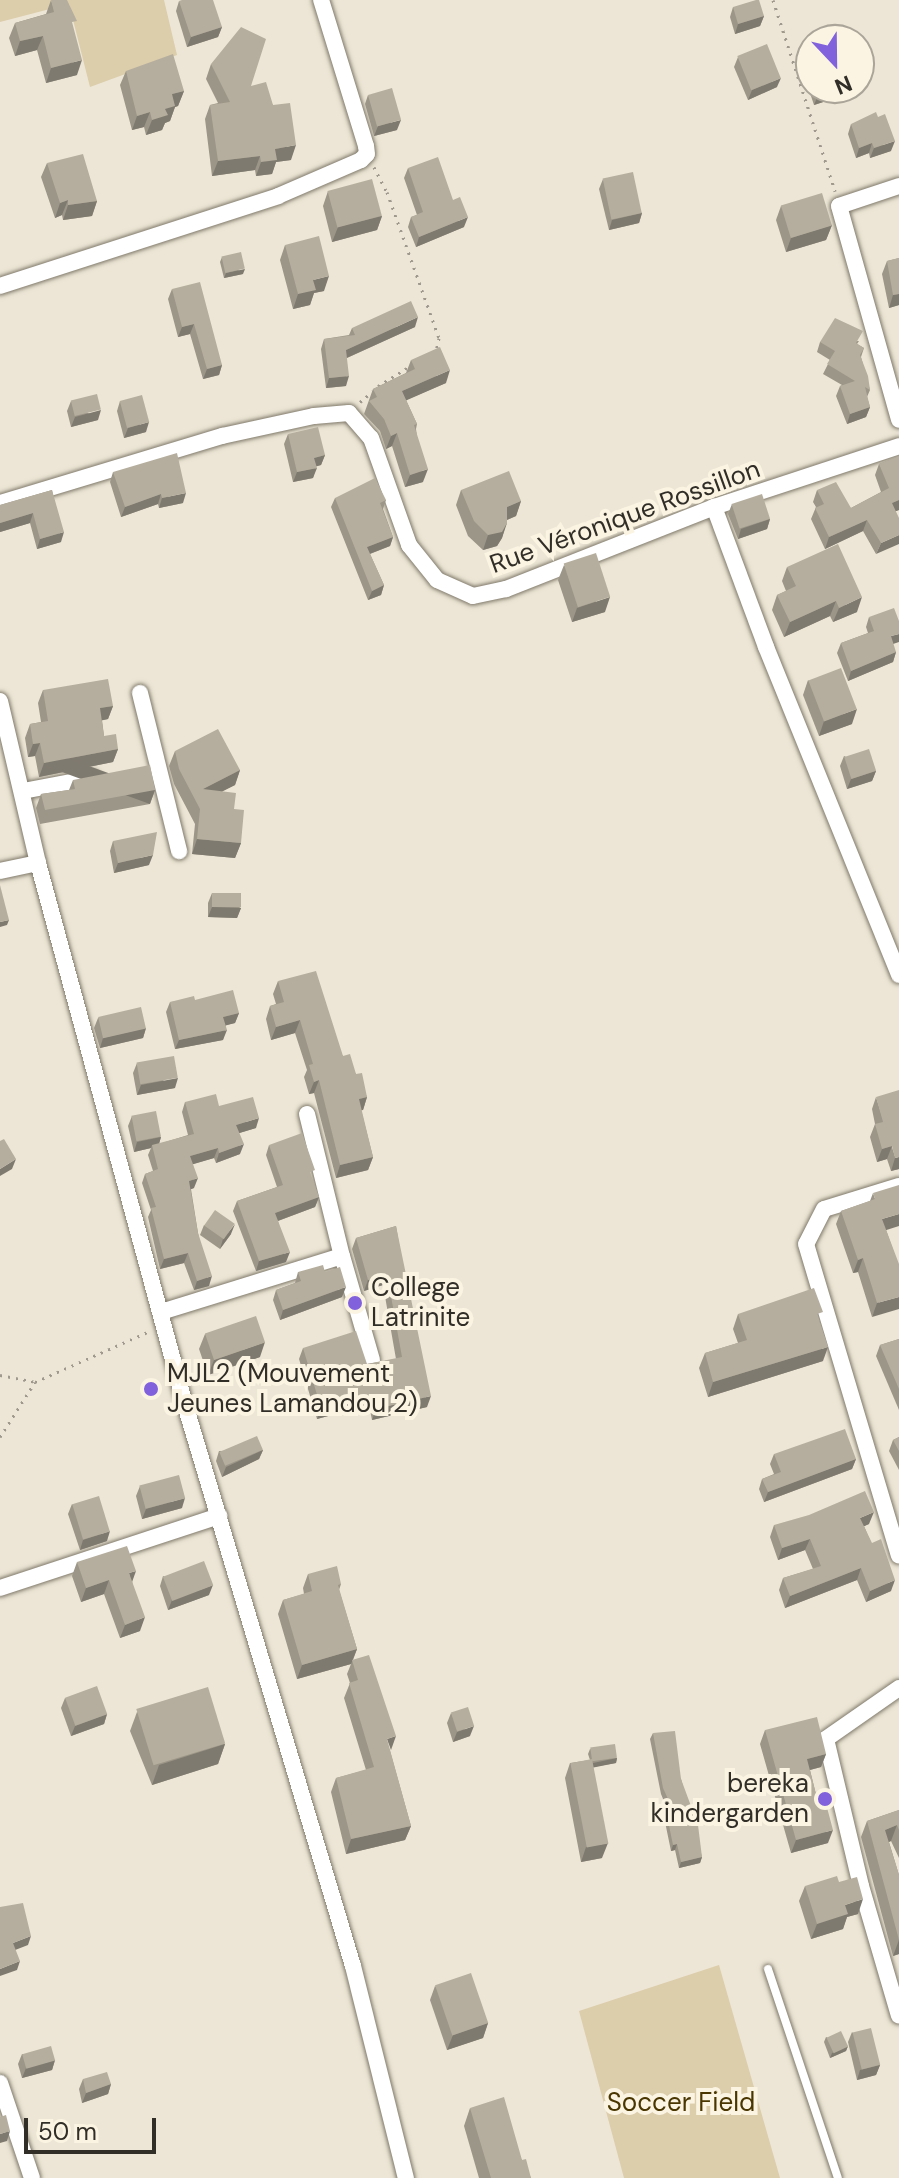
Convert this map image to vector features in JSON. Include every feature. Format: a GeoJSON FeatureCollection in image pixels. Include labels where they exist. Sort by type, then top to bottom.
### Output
{"type":"FeatureCollection","features":[{"type":"Feature","properties":{"kind":"street"},"geometry":{"type":"LineString","coordinates":[[0,286],[278,196],[361,160],[367,154],[321,0]]}},
{"type":"Feature","properties":{"kind":"street"},"geometry":{"type":"LineString","coordinates":[[899,186],[839,206],[899,420]]}},
{"type":"Feature","properties":{"kind":"street"},"geometry":{"type":"LineString","coordinates":[[0,503],[222,436],[314,416],[349,413]]}},
{"type":"Feature","properties":{"kind":"street","name":"Rue Véronique Rossillon"},"geometry":{"type":"LineString","coordinates":[[349,413],[371,438],[409,545],[437,580],[473,596],[506,589],[714,507],[899,446]]}},
{"type":"Feature","properties":{"kind":"street"},"geometry":{"type":"LineString","coordinates":[[714,507],[766,647],[894,948],[899,975]]}},
{"type":"Feature","properties":{"kind":"street"},"geometry":{"type":"LineString","coordinates":[[140,693],[150,766],[179,851]]}},
{"type":"Feature","properties":{"kind":"street"},"geometry":{"type":"LineString","coordinates":[[0,701],[38,863],[162,1318],[353,1966],[406,2178]]}},
{"type":"Feature","properties":{"kind":"street"},"geometry":{"type":"LineString","coordinates":[[23,791],[112,774]]}},
{"type":"Feature","properties":{"kind":"street"},"geometry":{"type":"LineString","coordinates":[[0,871],[38,863]]}},
{"type":"Feature","properties":{"kind":"street"},"geometry":{"type":"LineString","coordinates":[[307,1114],[342,1256],[372,1360]]}},
{"type":"Feature","properties":{"kind":"street"},"geometry":{"type":"LineString","coordinates":[[899,1186],[824,1209],[806,1244],[899,1555]]}},
{"type":"Feature","properties":{"kind":"street"},"geometry":{"type":"LineString","coordinates":[[162,1318],[342,1256]]}},
{"type":"Feature","properties":{"kind":"street"},"geometry":{"type":"LineString","coordinates":[[0,1588],[219,1516]]}},
{"type":"Feature","properties":{"kind":"street"},"geometry":{"type":"LineString","coordinates":[[899,1688],[826,1739],[861,1886],[899,2016]]}},
{"type":"Feature","properties":{"kind":"street"},"geometry":{"type":"LineString","coordinates":[[0,2083],[32,2178]]}},
{"type":"Feature","properties":{"kind":"lane"},"geometry":{"type":"LineString","coordinates":[[768,1969],[838,2178]]}},
{"type":"Feature","properties":{"kind":"path"},"geometry":{"type":"LineString","coordinates":[[773,0],[839,206]]}},
{"type":"Feature","properties":{"kind":"path"},"geometry":{"type":"LineString","coordinates":[[367,154],[387,192],[439,338],[436,352]]}},
{"type":"Feature","properties":{"kind":"path"},"geometry":{"type":"LineString","coordinates":[[349,413],[384,381],[410,367]]}},
{"type":"Feature","properties":{"kind":"path"},"geometry":{"type":"LineString","coordinates":[[0,1437],[35,1382],[162,1318]]}},
{"type":"Feature","properties":{"kind":"path"},"geometry":{"type":"LineString","coordinates":[[0,1375],[35,1382]]}},
{"type":"Feature","properties":{"kind":"green space"},"geometry":{"type":"Polygon","coordinates":[[[0,0],[164,0],[177,55],[90,87],[69,4],[0,22],[0,0]]]}},
{"type":"Feature","properties":{"kind":"green space","name":"Soccer Field"},"geometry":{"type":"Polygon","coordinates":[[[719,1965],[780,2178],[624,2178],[579,2011],[719,1965]]]}},
{"type":"Feature","properties":{"kind":"building"},"geometry":{"type":"Polygon","coordinates":[[[51,0],[67,0],[77,21],[72,22],[82,60],[51,68],[43,36],[20,41],[15,23],[54,12],[51,0]]]}},
{"type":"Feature","properties":{"kind":"building"},"geometry":{"type":"Polygon","coordinates":[[[213,0],[222,27],[191,37],[179,1],[213,0]]]}},
{"type":"Feature","properties":{"kind":"building"},"geometry":{"type":"Polygon","coordinates":[[[759,0],[764,16],[738,24],[733,7],[759,0]]]}},
{"type":"Feature","properties":{"kind":"building"},"geometry":{"type":"Polygon","coordinates":[[[241,27],[266,39],[251,86],[266,82],[273,105],[290,103],[296,145],[275,149],[277,160],[261,162],[260,156],[218,161],[210,105],[230,102],[211,64],[241,27]]]}},
{"type":"Feature","properties":{"kind":"building"},"geometry":{"type":"Polygon","coordinates":[[[767,44],[781,78],[751,90],[737,56],[767,44]]]}},
{"type":"Feature","properties":{"kind":"building"},"geometry":{"type":"Polygon","coordinates":[[[173,54],[184,91],[172,94],[175,106],[165,109],[168,115],[152,120],[150,112],[137,116],[126,71],[173,54]]]}},
{"type":"Feature","properties":{"kind":"building"},"geometry":{"type":"Polygon","coordinates":[[[392,88],[401,120],[377,127],[368,95],[392,88]]]}},
{"type":"Feature","properties":{"kind":"building"},"geometry":{"type":"Polygon","coordinates":[[[876,112],[878,117],[885,114],[895,141],[874,148],[872,143],[859,148],[851,124],[876,112]]]}},
{"type":"Feature","properties":{"kind":"building"},"geometry":{"type":"Polygon","coordinates":[[[83,154],[97,201],[68,205],[68,200],[60,203],[47,163],[83,154]]]}},
{"type":"Feature","properties":{"kind":"building"},"geometry":{"type":"Polygon","coordinates":[[[438,157],[453,200],[460,197],[468,217],[419,237],[411,217],[423,212],[408,168],[438,157]]]}},
{"type":"Feature","properties":{"kind":"building"},"geometry":{"type":"Polygon","coordinates":[[[633,172],[642,213],[611,220],[603,178],[633,172]]]}},
{"type":"Feature","properties":{"kind":"building"},"geometry":{"type":"Polygon","coordinates":[[[372,179],[382,216],[337,228],[328,191],[372,179]]]}},
{"type":"Feature","properties":{"kind":"building"},"geometry":{"type":"Polygon","coordinates":[[[822,193],[832,226],[791,238],[781,206],[822,193]]]}},
{"type":"Feature","properties":{"kind":"building"},"geometry":{"type":"Polygon","coordinates":[[[319,236],[329,276],[313,280],[316,290],[298,294],[285,245],[319,236]]]}},
{"type":"Feature","properties":{"kind":"building"},"geometry":{"type":"Polygon","coordinates":[[[241,252],[245,269],[225,273],[222,256],[241,252]]]}},
{"type":"Feature","properties":{"kind":"building"},"geometry":{"type":"Polygon","coordinates":[[[899,258],[899,294],[893,295],[887,261],[899,258]]]}},
{"type":"Feature","properties":{"kind":"building"},"geometry":{"type":"Polygon","coordinates":[[[200,282],[222,365],[207,369],[194,324],[182,327],[172,289],[200,282]]]}},
{"type":"Feature","properties":{"kind":"building"},"geometry":{"type":"Polygon","coordinates":[[[411,301],[418,317],[346,350],[349,376],[329,378],[324,339],[355,335],[352,328],[411,301]]]}},
{"type":"Feature","properties":{"kind":"building"},"geometry":{"type":"Polygon","coordinates":[[[835,318],[863,331],[856,343],[864,348],[860,355],[868,376],[870,390],[865,387],[870,407],[850,414],[840,386],[855,381],[827,364],[835,351],[820,342],[835,318]]]}},
{"type":"Feature","properties":{"kind":"building"},"geometry":{"type":"Polygon","coordinates":[[[440,347],[450,370],[402,391],[417,424],[414,425],[428,469],[410,475],[397,433],[391,436],[384,419],[369,401],[377,397],[373,389],[415,369],[411,360],[440,347]]]}},
{"type":"Feature","properties":{"kind":"building"},"geometry":{"type":"Polygon","coordinates":[[[97,394],[101,410],[75,416],[71,401],[97,394]]]}},
{"type":"Feature","properties":{"kind":"building"},"geometry":{"type":"Polygon","coordinates":[[[142,395],[149,422],[127,428],[120,401],[142,395]]]}},
{"type":"Feature","properties":{"kind":"building"},"geometry":{"type":"Polygon","coordinates":[[[318,427],[325,455],[314,458],[317,468],[297,472],[288,434],[318,427]]]}},
{"type":"Feature","properties":{"kind":"building"},"geometry":{"type":"Polygon","coordinates":[[[177,453],[186,493],[162,498],[161,494],[125,507],[113,472],[177,453]]]}},
{"type":"Feature","properties":{"kind":"building"},"geometry":{"type":"Polygon","coordinates":[[[899,456],[899,500],[892,503],[899,518],[899,535],[881,543],[867,520],[829,537],[815,508],[824,504],[817,490],[836,482],[851,508],[889,488],[879,464],[899,456]]]}},
{"type":"Feature","properties":{"kind":"building"},"geometry":{"type":"Polygon","coordinates":[[[509,471],[521,501],[507,507],[507,523],[502,532],[488,535],[474,521],[461,490],[509,471]]]}},
{"type":"Feature","properties":{"kind":"building"},"geometry":{"type":"Polygon","coordinates":[[[375,478],[386,500],[380,503],[393,537],[367,547],[384,585],[372,591],[335,498],[375,478]]]}},
{"type":"Feature","properties":{"kind":"building"},"geometry":{"type":"Polygon","coordinates":[[[52,490],[64,532],[40,539],[33,513],[0,523],[0,505],[52,490]]]}},
{"type":"Feature","properties":{"kind":"building"},"geometry":{"type":"Polygon","coordinates":[[[762,494],[770,519],[740,529],[732,504],[762,494]]]}},
{"type":"Feature","properties":{"kind":"building"},"geometry":{"type":"Polygon","coordinates":[[[838,544],[862,597],[839,608],[836,601],[790,622],[777,595],[796,586],[787,567],[838,544]]]}},
{"type":"Feature","properties":{"kind":"building"},"geometry":{"type":"Polygon","coordinates":[[[596,553],[610,597],[578,607],[564,564],[596,553]]]}},
{"type":"Feature","properties":{"kind":"building"},"geometry":{"type":"Polygon","coordinates":[[[894,608],[899,621],[899,634],[891,636],[896,652],[851,671],[841,643],[874,631],[869,617],[894,608]]]}},
{"type":"Feature","properties":{"kind":"building"},"geometry":{"type":"Polygon","coordinates":[[[841,668],[857,709],[824,722],[808,681],[841,668]]]}},
{"type":"Feature","properties":{"kind":"building"},"geometry":{"type":"Polygon","coordinates":[[[108,679],[113,706],[100,708],[104,736],[116,734],[118,749],[44,763],[40,743],[33,744],[30,724],[48,721],[43,690],[108,679]]]}},
{"type":"Feature","properties":{"kind":"building"},"geometry":{"type":"Polygon","coordinates":[[[218,729],[240,770],[203,789],[236,793],[234,809],[244,810],[241,843],[197,839],[200,809],[179,769],[175,751],[218,729]]]}},
{"type":"Feature","properties":{"kind":"building"},"geometry":{"type":"Polygon","coordinates":[[[869,749],[876,771],[851,779],[844,757],[869,749]]]}},
{"type":"Feature","properties":{"kind":"building"},"geometry":{"type":"Polygon","coordinates":[[[150,765],[155,790],[45,810],[41,794],[75,789],[73,780],[150,765]]]}},
{"type":"Feature","properties":{"kind":"building"},"geometry":{"type":"Polygon","coordinates":[[[157,832],[153,855],[118,863],[113,841],[157,832]]]}},
{"type":"Feature","properties":{"kind":"building"},"geometry":{"type":"Polygon","coordinates":[[[0,885],[9,920],[0,922],[0,885]]]}},
{"type":"Feature","properties":{"kind":"building"},"geometry":{"type":"Polygon","coordinates":[[[212,893],[241,893],[241,907],[212,907],[212,893]]]}},
{"type":"Feature","properties":{"kind":"building"},"geometry":{"type":"Polygon","coordinates":[[[316,971],[343,1056],[350,1054],[356,1074],[362,1073],[367,1097],[359,1099],[373,1157],[340,1165],[319,1080],[314,1082],[309,1065],[313,1064],[300,1020],[276,1027],[270,1006],[284,1002],[278,981],[316,971]]]}},
{"type":"Feature","properties":{"kind":"building"},"geometry":{"type":"Polygon","coordinates":[[[233,990],[239,1013],[223,1017],[227,1030],[179,1040],[170,1002],[194,996],[195,1000],[233,990]]]}},
{"type":"Feature","properties":{"kind":"building"},"geometry":{"type":"Polygon","coordinates":[[[141,1007],[146,1028],[103,1038],[98,1017],[141,1007]]]}},
{"type":"Feature","properties":{"kind":"building"},"geometry":{"type":"Polygon","coordinates":[[[174,1056],[178,1078],[140,1084],[137,1063],[174,1056]]]}},
{"type":"Feature","properties":{"kind":"building"},"geometry":{"type":"Polygon","coordinates":[[[899,1090],[899,1157],[895,1158],[892,1146],[882,1149],[875,1124],[883,1122],[876,1097],[899,1090]]]}},
{"type":"Feature","properties":{"kind":"building"},"geometry":{"type":"Polygon","coordinates":[[[216,1094],[219,1106],[253,1097],[259,1118],[236,1125],[244,1144],[219,1153],[218,1148],[190,1156],[198,1178],[189,1181],[198,1233],[212,1276],[197,1281],[188,1253],[164,1259],[151,1208],[156,1207],[145,1174],[158,1169],[152,1145],[194,1134],[185,1102],[216,1094]]]}},
{"type":"Feature","properties":{"kind":"building"},"geometry":{"type":"Polygon","coordinates":[[[156,1111],[161,1137],[136,1141],[131,1116],[156,1111]]]}},
{"type":"Feature","properties":{"kind":"building"},"geometry":{"type":"Polygon","coordinates":[[[302,1133],[315,1170],[310,1172],[319,1197],[275,1213],[290,1252],[259,1261],[237,1201],[283,1185],[269,1145],[302,1133]]]}},
{"type":"Feature","properties":{"kind":"building"},"geometry":{"type":"Polygon","coordinates":[[[4,1139],[16,1159],[0,1169],[0,1141],[4,1139]]]}},
{"type":"Feature","properties":{"kind":"building"},"geometry":{"type":"Polygon","coordinates":[[[899,1185],[899,1214],[882,1219],[899,1264],[899,1297],[877,1303],[863,1258],[858,1260],[841,1211],[875,1199],[873,1193],[899,1185]]]}},
{"type":"Feature","properties":{"kind":"building"},"geometry":{"type":"Polygon","coordinates":[[[215,1210],[235,1224],[224,1239],[204,1226],[215,1210]]]}},
{"type":"Feature","properties":{"kind":"building"},"geometry":{"type":"Polygon","coordinates":[[[396,1226],[431,1396],[376,1409],[373,1394],[321,1408],[303,1348],[356,1331],[367,1364],[402,1357],[387,1274],[368,1280],[356,1238],[396,1226]]]}},
{"type":"Feature","properties":{"kind":"building"},"geometry":{"type":"Polygon","coordinates":[[[323,1265],[325,1272],[340,1267],[346,1287],[283,1310],[276,1290],[301,1281],[298,1272],[323,1265]]]}},
{"type":"Feature","properties":{"kind":"building"},"geometry":{"type":"Polygon","coordinates":[[[814,1288],[823,1312],[817,1314],[828,1347],[713,1382],[705,1353],[747,1340],[738,1314],[814,1288]]]}},
{"type":"Feature","properties":{"kind":"building"},"geometry":{"type":"Polygon","coordinates":[[[256,1316],[265,1342],[214,1360],[205,1334],[256,1316]]]}},
{"type":"Feature","properties":{"kind":"building"},"geometry":{"type":"Polygon","coordinates":[[[899,1339],[899,1389],[880,1345],[899,1339]]]}},
{"type":"Feature","properties":{"kind":"building"},"geometry":{"type":"Polygon","coordinates":[[[845,1429],[856,1459],[768,1492],[762,1479],[781,1472],[774,1454],[845,1429]]]}},
{"type":"Feature","properties":{"kind":"building"},"geometry":{"type":"Polygon","coordinates":[[[257,1436],[263,1450],[225,1466],[219,1452],[257,1436]]]}},
{"type":"Feature","properties":{"kind":"building"},"geometry":{"type":"Polygon","coordinates":[[[899,1437],[899,1451],[893,1440],[899,1437]]]}},
{"type":"Feature","properties":{"kind":"building"},"geometry":{"type":"Polygon","coordinates":[[[179,1475],[185,1498],[146,1509],[139,1486],[179,1475]]]}},
{"type":"Feature","properties":{"kind":"building"},"geometry":{"type":"Polygon","coordinates":[[[865,1491],[874,1512],[860,1518],[872,1543],[881,1539],[895,1580],[870,1591],[861,1568],[790,1596],[783,1578],[821,1566],[810,1539],[782,1548],[774,1525],[809,1515],[865,1491]]]}},
{"type":"Feature","properties":{"kind":"building"},"geometry":{"type":"Polygon","coordinates":[[[99,1496],[110,1531],[83,1540],[72,1504],[99,1496]]]}},
{"type":"Feature","properties":{"kind":"building"},"geometry":{"type":"Polygon","coordinates":[[[127,1546],[136,1571],[129,1573],[145,1617],[125,1625],[109,1580],[86,1588],[77,1562],[127,1546]]]}},
{"type":"Feature","properties":{"kind":"building"},"geometry":{"type":"Polygon","coordinates":[[[204,1561],[213,1585],[172,1601],[163,1577],[204,1561]]]}},
{"type":"Feature","properties":{"kind":"building"},"geometry":{"type":"Polygon","coordinates":[[[337,1566],[341,1584],[338,1585],[357,1649],[302,1665],[283,1600],[312,1591],[308,1574],[337,1566]]]}},
{"type":"Feature","properties":{"kind":"building"},"geometry":{"type":"Polygon","coordinates":[[[369,1655],[396,1736],[387,1739],[411,1826],[351,1839],[336,1778],[374,1767],[349,1683],[358,1680],[352,1660],[369,1655]]]}},
{"type":"Feature","properties":{"kind":"building"},"geometry":{"type":"Polygon","coordinates":[[[97,1686],[107,1714],[75,1726],[65,1698],[97,1686]]]}},
{"type":"Feature","properties":{"kind":"building"},"geometry":{"type":"Polygon","coordinates":[[[208,1687],[225,1743],[154,1765],[136,1709],[208,1687]]]}},
{"type":"Feature","properties":{"kind":"building"},"geometry":{"type":"Polygon","coordinates":[[[468,1707],[474,1726],[457,1732],[451,1713],[468,1707]]]}},
{"type":"Feature","properties":{"kind":"building"},"geometry":{"type":"Polygon","coordinates":[[[817,1717],[826,1754],[807,1759],[818,1802],[825,1800],[833,1830],[796,1840],[765,1730],[817,1717]]]}},
{"type":"Feature","properties":{"kind":"building"},"geometry":{"type":"Polygon","coordinates":[[[675,1731],[681,1779],[698,1825],[702,1857],[681,1862],[677,1844],[673,1845],[666,1811],[673,1810],[663,1788],[653,1733],[675,1731]]]}},
{"type":"Feature","properties":{"kind":"building"},"geometry":{"type":"Polygon","coordinates":[[[615,1744],[617,1758],[592,1761],[590,1747],[615,1744]]]}},
{"type":"Feature","properties":{"kind":"building"},"geometry":{"type":"Polygon","coordinates":[[[592,1759],[608,1843],[587,1848],[570,1763],[592,1759]]]}},
{"type":"Feature","properties":{"kind":"building"},"geometry":{"type":"Polygon","coordinates":[[[899,1810],[899,1830],[897,1825],[885,1830],[899,1875],[899,1940],[867,1821],[899,1810]]]}},
{"type":"Feature","properties":{"kind":"building"},"geometry":{"type":"Polygon","coordinates":[[[837,1876],[839,1882],[857,1877],[863,1899],[845,1905],[848,1914],[817,1924],[805,1886],[837,1876]]]}},
{"type":"Feature","properties":{"kind":"building"},"geometry":{"type":"Polygon","coordinates":[[[23,1903],[31,1936],[13,1943],[20,1961],[0,1969],[0,1907],[23,1903]]]}},
{"type":"Feature","properties":{"kind":"building"},"geometry":{"type":"Polygon","coordinates":[[[471,1973],[488,2023],[452,2035],[435,1985],[471,1973]]]}},
{"type":"Feature","properties":{"kind":"building"},"geometry":{"type":"Polygon","coordinates":[[[871,2028],[880,2065],[862,2069],[853,2033],[871,2028]]]}},
{"type":"Feature","properties":{"kind":"building"},"geometry":{"type":"Polygon","coordinates":[[[841,2031],[848,2046],[834,2053],[826,2038],[841,2031]]]}},
{"type":"Feature","properties":{"kind":"building"},"geometry":{"type":"Polygon","coordinates":[[[51,2046],[55,2060],[26,2069],[22,2054],[51,2046]]]}},
{"type":"Feature","properties":{"kind":"building"},"geometry":{"type":"Polygon","coordinates":[[[107,2072],[111,2084],[86,2093],[83,2079],[107,2072]]]}},
{"type":"Feature","properties":{"kind":"building"},"geometry":{"type":"Polygon","coordinates":[[[504,2097],[522,2160],[526,2159],[531,2178],[491,2178],[470,2108],[504,2097]]]}},
{"type":"Feature","properties":{"kind":"building"},"geometry":{"type":"Polygon","coordinates":[[[6,2115],[10,2131],[0,2134],[0,2117],[6,2115]]]}},
{"type":"Feature","properties":{"kind":"place","name":"College Latrinite"},"geometry":{"type":"Point","coordinates":[355,1303]}},
{"type":"Feature","properties":{"kind":"place","name":"MJL2 (Mouvement Jeunes Lamandou 2)"},"geometry":{"type":"Point","coordinates":[151,1389]}},
{"type":"Feature","properties":{"kind":"place","name":"bereka kindergarden"},"geometry":{"type":"Point","coordinates":[825,1799]}}]}
